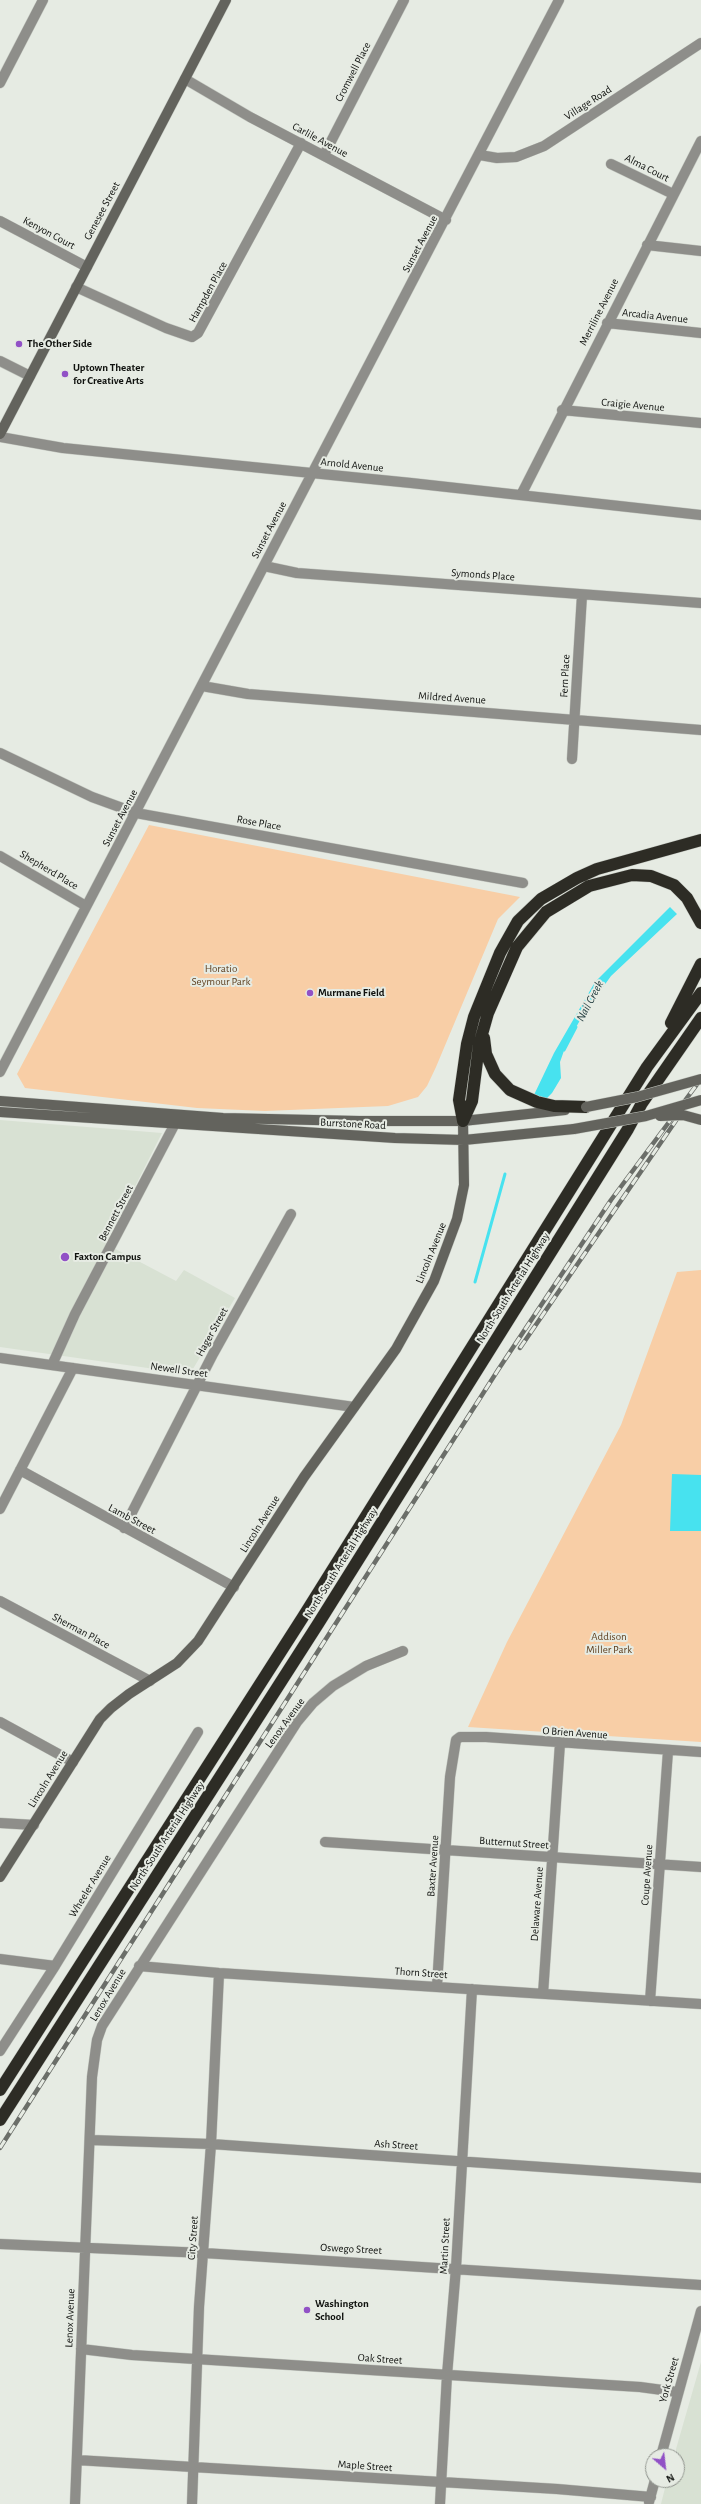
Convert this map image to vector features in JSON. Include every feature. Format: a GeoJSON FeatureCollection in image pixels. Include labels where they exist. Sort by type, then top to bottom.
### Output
{"type":"FeatureCollection","features":[{"type":"Feature","properties":{"kind":"highway"},"geometry":{"type":"LineString","coordinates":[[463,1121],[459,1100],[467,1044],[474,1017],[500,953],[518,921],[541,899],[577,878],[597,870],[701,840]]}},
{"type":"Feature","properties":{"kind":"highway"},"geometry":{"type":"LineString","coordinates":[[463,1121],[472,1101],[475,1063],[488,1013],[517,947],[546,912],[579,891],[606,880],[632,875],[659,878],[674,885],[687,898],[701,923]]}},
{"type":"Feature","properties":{"kind":"highway"},"geometry":{"type":"LineString","coordinates":[[647,1066],[701,964]]}},
{"type":"Feature","properties":{"kind":"highway","name":"North-South Arterial Highway"},"geometry":{"type":"LineString","coordinates":[[0,2090],[304,1617],[647,1066],[701,993]]}},
{"type":"Feature","properties":{"kind":"highway","name":"North-South Arterial Highway"},"geometry":{"type":"LineString","coordinates":[[0,2120],[318,1624],[654,1085],[701,1018]]}},
{"type":"Feature","properties":{"kind":"highway"},"geometry":{"type":"LineString","coordinates":[[484,1029],[486,1054],[495,1074],[510,1090],[543,1104],[586,1107]]}},
{"type":"Feature","properties":{"kind":"highway"},"geometry":{"type":"LineString","coordinates":[[654,1085],[701,1031]]}},
{"type":"Feature","properties":{"kind":"street"},"geometry":{"type":"LineString","coordinates":[[0,83],[43,0]]}},
{"type":"Feature","properties":{"kind":"street","name":"Genesee Street"},"geometry":{"type":"LineString","coordinates":[[0,434],[226,0]]}},
{"type":"Feature","properties":{"kind":"street","name":"Cromwell Place"},"geometry":{"type":"LineString","coordinates":[[324,155],[404,0]]}},
{"type":"Feature","properties":{"kind":"street","name":"Sunset Avenue"},"geometry":{"type":"LineString","coordinates":[[0,1072],[560,0]]}},
{"type":"Feature","properties":{"kind":"street","name":"Village Road"},"geometry":{"type":"LineString","coordinates":[[480,155],[497,158],[516,157],[544,146],[701,43]]}},
{"type":"Feature","properties":{"kind":"street","name":"Carlile Avenue"},"geometry":{"type":"LineString","coordinates":[[185,79],[446,220]]}},
{"type":"Feature","properties":{"kind":"street","name":"Merriline Avenue"},"geometry":{"type":"LineString","coordinates":[[521,495],[562,410],[701,141]]}},
{"type":"Feature","properties":{"kind":"street","name":"Hampden Place"},"geometry":{"type":"LineString","coordinates":[[76,287],[166,328],[192,338],[198,334],[301,143]]}},
{"type":"Feature","properties":{"kind":"street","name":"Alma Court"},"geometry":{"type":"LineString","coordinates":[[611,164],[673,194]]}},
{"type":"Feature","properties":{"kind":"street","name":"Kenyon Court"},"geometry":{"type":"LineString","coordinates":[[0,221],[87,267]]}},
{"type":"Feature","properties":{"kind":"street"},"geometry":{"type":"LineString","coordinates":[[647,245],[701,251]]}},
{"type":"Feature","properties":{"kind":"street","name":"Arcadia Avenue"},"geometry":{"type":"LineString","coordinates":[[607,323],[701,333]]}},
{"type":"Feature","properties":{"kind":"street"},"geometry":{"type":"LineString","coordinates":[[0,361],[30,376]]}},
{"type":"Feature","properties":{"kind":"street","name":"Craigie Avenue"},"geometry":{"type":"LineString","coordinates":[[562,410],[701,423]]}},
{"type":"Feature","properties":{"kind":"street","name":"Arnold Avenue"},"geometry":{"type":"LineString","coordinates":[[0,438],[63,448],[701,515]]}},
{"type":"Feature","properties":{"kind":"street","name":"Symonds Place"},"geometry":{"type":"LineString","coordinates":[[264,566],[297,573],[701,603]]}},
{"type":"Feature","properties":{"kind":"street","name":"Fern Place"},"geometry":{"type":"LineString","coordinates":[[572,759],[582,595]]}},
{"type":"Feature","properties":{"kind":"street","name":"Mildred Avenue"},"geometry":{"type":"LineString","coordinates":[[202,686],[248,694],[701,730]]}},
{"type":"Feature","properties":{"kind":"street","name":"Rose Place"},"geometry":{"type":"LineString","coordinates":[[0,753],[92,797],[136,814],[523,883]]}},
{"type":"Feature","properties":{"kind":"street","name":"Shepherd Place"},"geometry":{"type":"LineString","coordinates":[[0,856],[86,906]]}},
{"type":"Feature","properties":{"kind":"street","name":"Burrstone Road"},"geometry":{"type":"LineString","coordinates":[[0,1112],[177,1119],[359,1122],[463,1121],[586,1107],[637,1097],[701,1080]]}},
{"type":"Feature","properties":{"kind":"street","name":"Burrstone Road"},"geometry":{"type":"LineString","coordinates":[[0,1101],[328,1135],[464,1140],[574,1129],[646,1116],[701,1100]]}},
{"type":"Feature","properties":{"kind":"street"},"geometry":{"type":"LineString","coordinates":[[646,1116],[683,1115],[701,1120]]}},
{"type":"Feature","properties":{"kind":"street","name":"Bennett Street"},"geometry":{"type":"LineString","coordinates":[[52,1365],[75,1314],[177,1119]]}},
{"type":"Feature","properties":{"kind":"street","name":"Lincoln Avenue"},"geometry":{"type":"LineString","coordinates":[[0,1877],[100,1719],[111,1708],[177,1663],[198,1641],[304,1476],[396,1349],[434,1281],[457,1219],[464,1185],[463,1121]]}},
{"type":"Feature","properties":{"kind":"street","name":"Hager Street"},"geometry":{"type":"LineString","coordinates":[[124,1528],[199,1385],[213,1354],[291,1214]]}},
{"type":"Feature","properties":{"kind":"street","name":"Newell Street"},"geometry":{"type":"LineString","coordinates":[[0,1358],[354,1407]]}},
{"type":"Feature","properties":{"kind":"street"},"geometry":{"type":"LineString","coordinates":[[0,1509],[74,1368]]}},
{"type":"Feature","properties":{"kind":"street","name":"Lamb Street"},"geometry":{"type":"LineString","coordinates":[[20,1470],[234,1587]]}},
{"type":"Feature","properties":{"kind":"street","name":"Sherman Place"},"geometry":{"type":"LineString","coordinates":[[0,1602],[150,1681]]}},
{"type":"Feature","properties":{"kind":"street","name":"Lenox Avenue"},"geometry":{"type":"LineString","coordinates":[[75,2504],[92,2077],[97,2040],[110,2010],[297,1722],[313,1703],[333,1686],[366,1666],[403,1652]]}},
{"type":"Feature","properties":{"kind":"street"},"geometry":{"type":"LineString","coordinates":[[0,1722],[73,1762]]}},
{"type":"Feature","properties":{"kind":"street","name":"Wheeler Avenue"},"geometry":{"type":"LineString","coordinates":[[0,2051],[55,1966],[198,1732]]}},
{"type":"Feature","properties":{"kind":"street","name":"O Brien Avenue"},"geometry":{"type":"LineString","coordinates":[[453,1747],[456,1740],[460,1737],[486,1737],[668,1751],[701,1752]]}},
{"type":"Feature","properties":{"kind":"street","name":"Delaware Avenue"},"geometry":{"type":"LineString","coordinates":[[543,1994],[560,1743]]}},
{"type":"Feature","properties":{"kind":"street","name":"Baxter Avenue"},"geometry":{"type":"LineString","coordinates":[[437,1986],[453,1747]]}},
{"type":"Feature","properties":{"kind":"street","name":"Coupe Avenue"},"geometry":{"type":"LineString","coordinates":[[650,2001],[668,1751]]}},
{"type":"Feature","properties":{"kind":"street"},"geometry":{"type":"LineString","coordinates":[[0,1823],[34,1825]]}},
{"type":"Feature","properties":{"kind":"street","name":"Butternut Street"},"geometry":{"type":"LineString","coordinates":[[325,1842],[701,1867]]}},
{"type":"Feature","properties":{"kind":"street"},"geometry":{"type":"LineString","coordinates":[[0,1959],[55,1966]]}},
{"type":"Feature","properties":{"kind":"street","name":"Thorn Street"},"geometry":{"type":"LineString","coordinates":[[139,1966],[219,1973],[701,2004]]}},
{"type":"Feature","properties":{"kind":"street","name":"City Street"},"geometry":{"type":"LineString","coordinates":[[192,2504],[198,2360],[211,2144],[219,1973]]}},
{"type":"Feature","properties":{"kind":"street","name":"Martin Street"},"geometry":{"type":"LineString","coordinates":[[440,2504],[447,2375],[456,2268],[472,1989]]}},
{"type":"Feature","properties":{"kind":"street","name":"Ash Street"},"geometry":{"type":"LineString","coordinates":[[90,2140],[211,2144],[701,2178]]}},
{"type":"Feature","properties":{"kind":"street","name":"Oswego Street"},"geometry":{"type":"LineString","coordinates":[[0,2244],[204,2252],[701,2285]]}},
{"type":"Feature","properties":{"kind":"street","name":"York Street"},"geometry":{"type":"LineString","coordinates":[[663,2448],[701,2311]]}},
{"type":"Feature","properties":{"kind":"street","name":"Oak Street"},"geometry":{"type":"LineString","coordinates":[[81,2349],[198,2360],[640,2387],[678,2392]]}},
{"type":"Feature","properties":{"kind":"street","name":"Maple Street"},"geometry":{"type":"LineString","coordinates":[[77,2460],[441,2482],[650,2501]]}},
{"type":"Feature","properties":{"kind":"street"},"geometry":{"type":"LineString","coordinates":[[650,2501],[653,2488]]}},
{"type":"Feature","properties":{"kind":"shaded area","name":"Faxton Campus"},"geometry":{"type":"Polygon","coordinates":[[[0,1120],[162,1133],[106,1244],[176,1281],[184,1270],[235,1298],[190,1374],[0,1347],[0,1120]]]}},
{"type":"Feature","properties":{"kind":"shaded area"},"geometry":{"type":"Polygon","coordinates":[[[701,2362],[701,2504],[661,2504],[665,2488],[685,2488],[685,2448],[676,2448],[701,2362]]]}},
{"type":"Feature","properties":{"kind":"green space","name":"Horatio Seymour Park"},"geometry":{"type":"Polygon","coordinates":[[[149,825],[520,897],[498,919],[436,1067],[427,1086],[418,1097],[388,1106],[265,1111],[197,1108],[25,1088],[17,1074],[149,825]]]}},
{"type":"Feature","properties":{"kind":"green space","name":"Addison Miller Park"},"geometry":{"type":"Polygon","coordinates":[[[701,1270],[701,1742],[468,1727],[507,1642],[621,1425],[677,1272],[701,1270]]]}},
{"type":"Feature","properties":{"kind":"water"},"geometry":{"type":"Polygon","coordinates":[[[670,907],[677,914],[611,976],[583,1015],[566,1045],[560,1062],[561,1078],[552,1093],[546,1099],[533,1097],[554,1053],[595,982],[670,907]]]}},
{"type":"Feature","properties":{"kind":"water"},"geometry":{"type":"Polygon","coordinates":[[[672,1474],[701,1475],[701,1531],[670,1531],[672,1474]]]}},
{"type":"Feature","properties":{"kind":"waterway","name":"Nail Creek"},"geometry":{"type":"LineString","coordinates":[[564,1050],[576,1027]]}},
{"type":"Feature","properties":{"kind":"waterway","name":"Nail Creek"},"geometry":{"type":"LineString","coordinates":[[475,1282],[505,1174]]}},
{"type":"Feature","properties":{"kind":"railway"},"geometry":{"type":"LineString","coordinates":[[0,2148],[498,1370],[611,1200],[701,1079]]}},
{"type":"Feature","properties":{"kind":"railway"},"geometry":{"type":"LineString","coordinates":[[520,1348],[677,1119]]}},
{"type":"Feature","properties":{"kind":"place","name":"The Other Side"},"geometry":{"type":"Point","coordinates":[19,344]}},
{"type":"Feature","properties":{"kind":"place","name":"Uptown Theater for Creative Arts"},"geometry":{"type":"Point","coordinates":[65,374]}},
{"type":"Feature","properties":{"kind":"place","name":"Murmane Field"},"geometry":{"type":"Point","coordinates":[310,993]}},
{"type":"Feature","properties":{"kind":"place","name":"Faxton Campus"},"geometry":{"type":"Point","coordinates":[65,1257]}},
{"type":"Feature","properties":{"kind":"place","name":"Washington School"},"geometry":{"type":"Point","coordinates":[307,2310]}}]}
